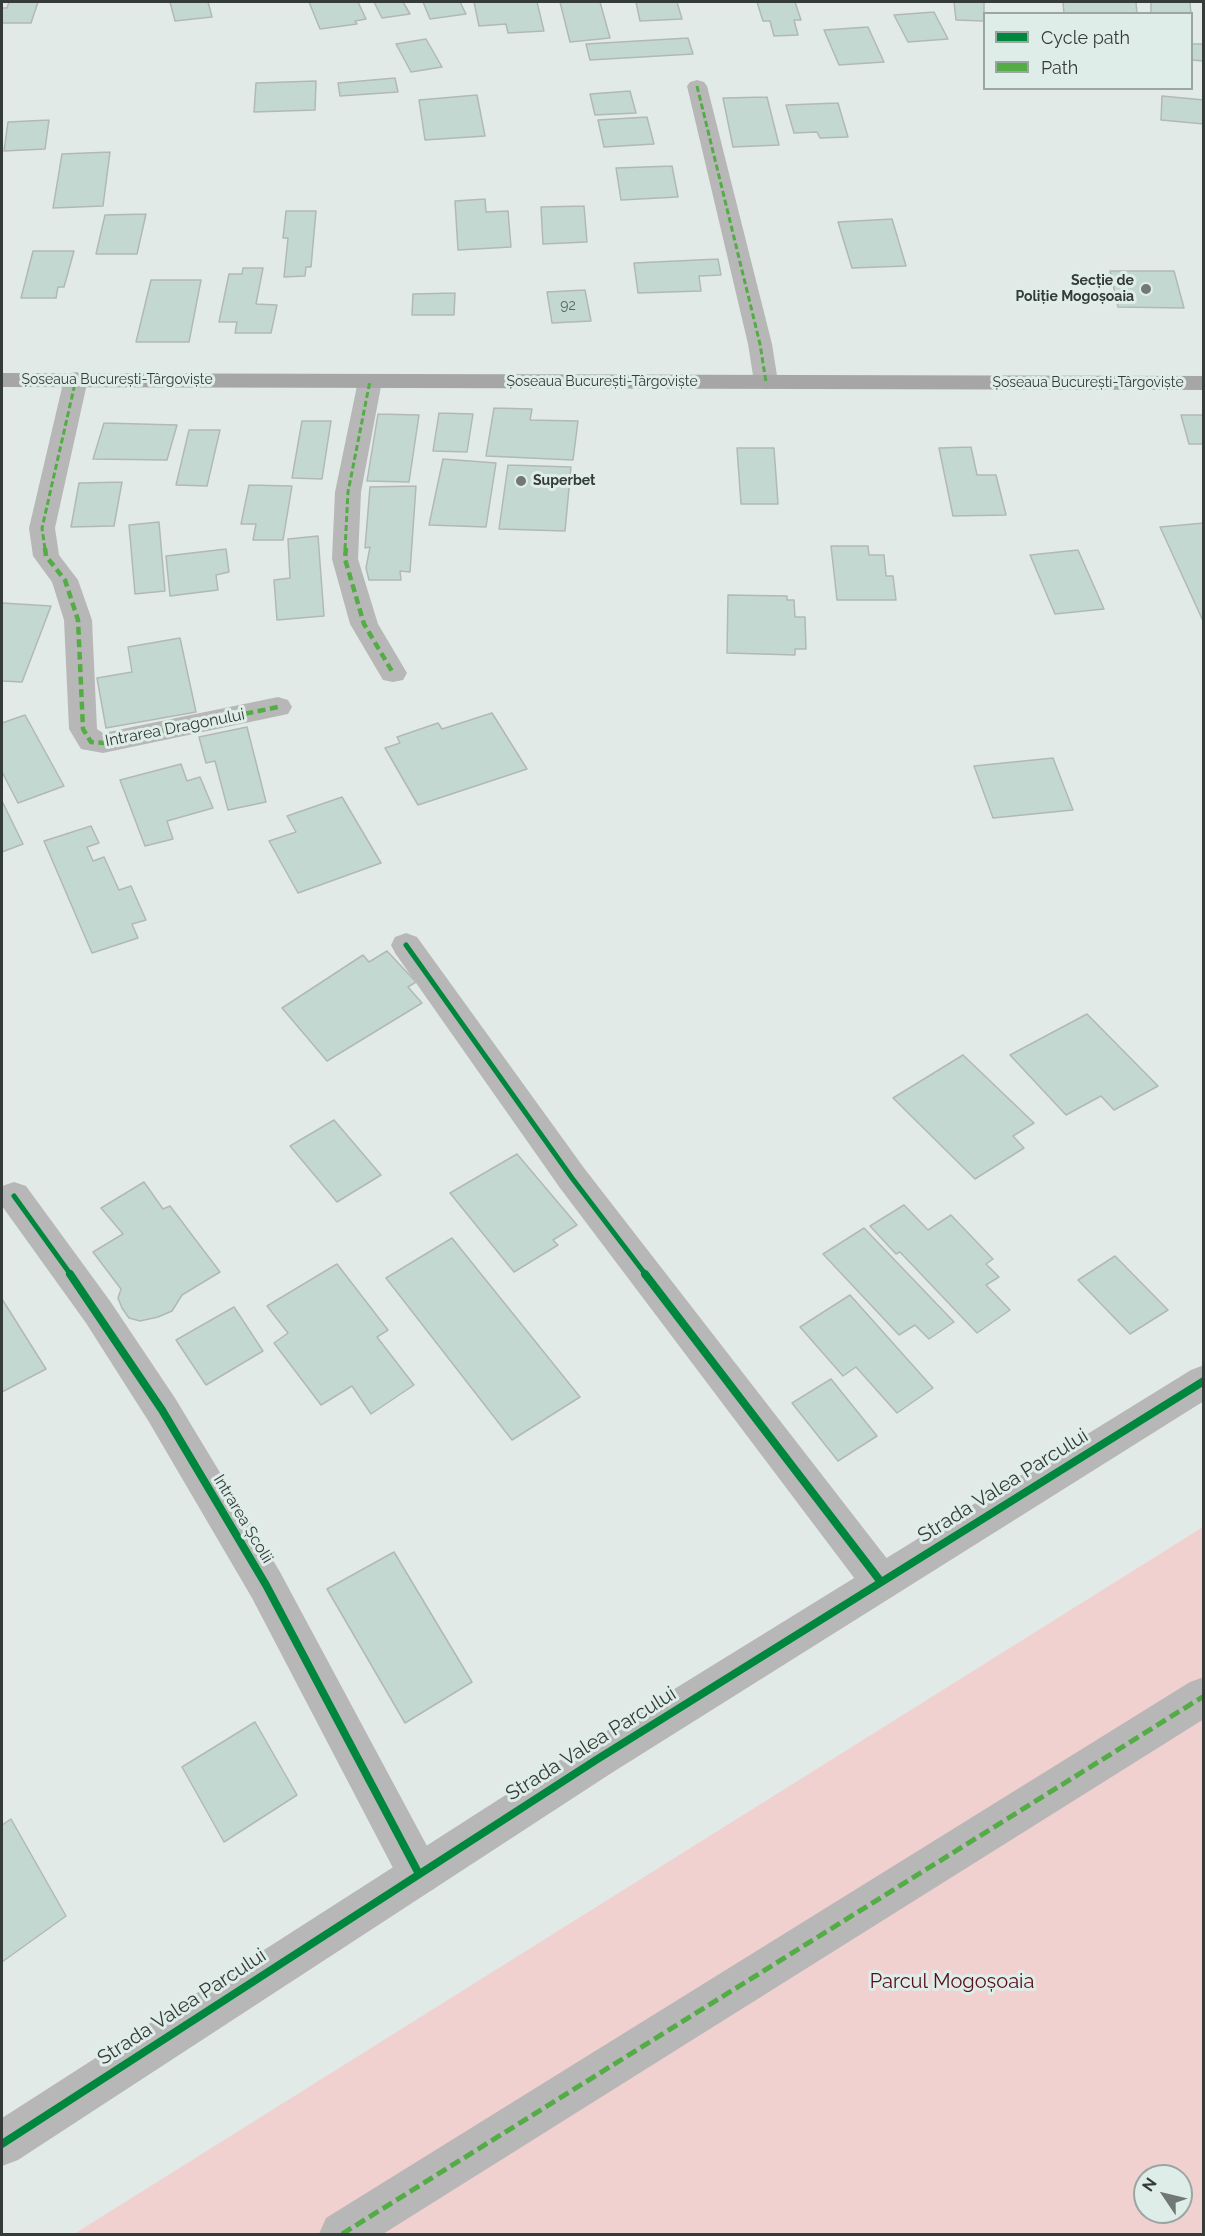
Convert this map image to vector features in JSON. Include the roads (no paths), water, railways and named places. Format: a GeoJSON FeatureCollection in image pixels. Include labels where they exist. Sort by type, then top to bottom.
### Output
{"type":"FeatureCollection","features":[{"type":"Feature","properties":{"kind":"main road","name":"Șoseaua București-Târgoviște"},"geometry":{"type":"LineString","coordinates":[[2,380],[1203,383]]}},
{"type":"Feature","properties":{"kind":"street"},"geometry":{"type":"LineString","coordinates":[[697,86],[760,344],[766,382]]}},
{"type":"Feature","properties":{"kind":"street","name":"Intrarea Dragonului"},"geometry":{"type":"LineString","coordinates":[[76,380],[42,528],[46,556],[65,580],[78,620],[83,729],[87,736],[91,742],[103,743],[278,707]]}},
{"type":"Feature","properties":{"kind":"street"},"geometry":{"type":"LineString","coordinates":[[370,381],[348,492],[345,559],[364,624],[393,673]]}},
{"type":"Feature","properties":{"kind":"street"},"geometry":{"type":"LineString","coordinates":[[406,945],[572,1178],[881,1582]]}},
{"type":"Feature","properties":{"kind":"street","name":"Intrarea Școlii"},"geometry":{"type":"LineString","coordinates":[[14,1196],[98,1312],[167,1419],[266,1585],[419,1874]]}},
{"type":"Feature","properties":{"kind":"street","name":"Strada Valea Parcului"},"geometry":{"type":"LineString","coordinates":[[2,2144],[419,1874],[1203,1381]]}},
{"type":"Feature","properties":{"kind":"street"},"geometry":{"type":"LineString","coordinates":[[342,2235],[1203,1696]]}},
{"type":"Feature","properties":{"kind":"place","name":"Secție de Poliție Mogoșoaia"},"geometry":{"type":"Point","coordinates":[1146,289]}},
{"type":"Feature","properties":{"kind":"place","name":"Superbet"},"geometry":{"type":"Point","coordinates":[521,481]}},
{"type":"Feature","properties":{"kind":"park label","name":"Parcul Mogoșoaia"},"geometry":{"type":"Point","coordinates":[952,1982]}}]}
